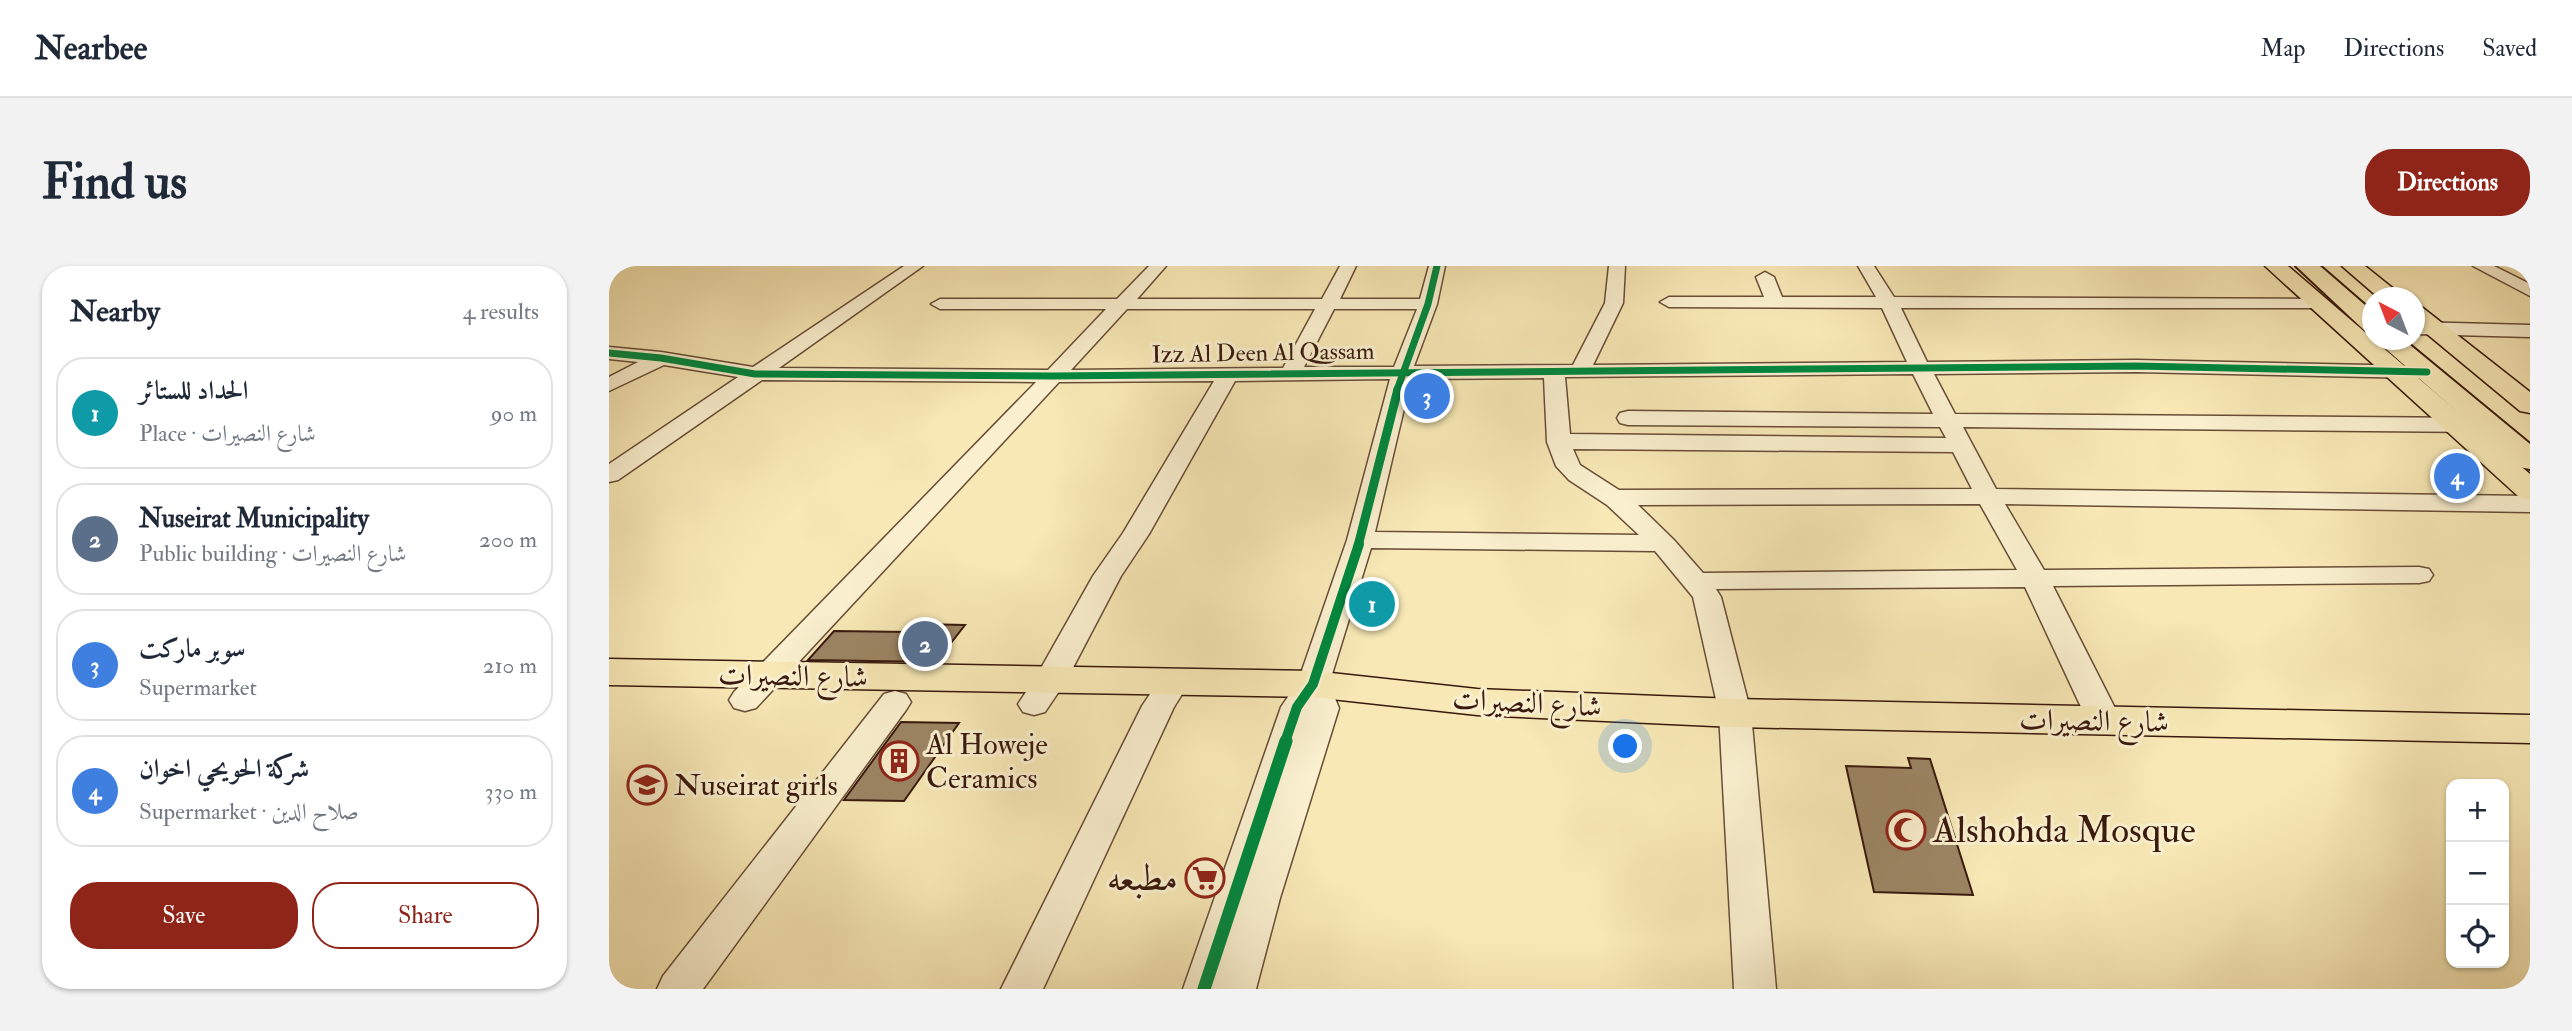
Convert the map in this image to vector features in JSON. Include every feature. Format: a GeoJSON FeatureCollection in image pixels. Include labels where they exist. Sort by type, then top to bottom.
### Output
{"type":"FeatureCollection","features":[{"type":"Feature","properties":{"kind":"highway"},"geometry":{"type":"LineString","coordinates":[[2307,266],[2362,316]]}},
{"type":"Feature","properties":{"kind":"highway"},"geometry":{"type":"LineString","coordinates":[[2328,266],[2362,295]]}},
{"type":"Feature","properties":{"kind":"highway"},"geometry":{"type":"LineString","coordinates":[[2425,333],[2530,429]]}},
{"type":"Feature","properties":{"kind":"highway"},"geometry":{"type":"LineString","coordinates":[[2401,350],[2530,460]]}},
{"type":"Feature","properties":{"kind":"main road"},"geometry":{"type":"LineString","coordinates":[[2275,266],[2530,490]]}},
{"type":"Feature","properties":{"kind":"main road"},"geometry":{"type":"LineString","coordinates":[[2352,266],[2380,287]]}},
{"type":"Feature","properties":{"kind":"main road"},"geometry":{"type":"LineString","coordinates":[[2425,332],[2530,405]]}},
{"type":"Feature","properties":{"kind":"main road","name":"شارع النصيرات"},"geometry":{"type":"LineString","coordinates":[[609,672],[895,702],[1042,692]]}},
{"type":"Feature","properties":{"kind":"main road","name":"شارع النصيرات"},"geometry":{"type":"LineString","coordinates":[[609,698],[757,688],[1042,692],[1165,694],[1735,720],[2105,722],[2530,729]]}},
{"type":"Feature","properties":{"kind":"main road","name":"شارع النصيرات"},"geometry":{"type":"LineString","coordinates":[[1735,720],[1835,734],[2530,750]]}},
{"type":"Feature","properties":{"kind":"street"},"geometry":{"type":"LineString","coordinates":[[609,475],[915,266]]}},
{"type":"Feature","properties":{"kind":"street"},"geometry":{"type":"LineString","coordinates":[[757,688],[1158,266]]}},
{"type":"Feature","properties":{"kind":"street"},"geometry":{"type":"LineString","coordinates":[[1290,374],[1347,266]]}},
{"type":"Feature","properties":{"kind":"street"},"geometry":{"type":"LineString","coordinates":[[1235,989],[1311,700],[1360,540],[1402,372],[1428,304],[1437,266]]}},
{"type":"Feature","properties":{"kind":"street"},"geometry":{"type":"LineString","coordinates":[[1617,266],[1613,303],[1567,371],[1559,442],[1568,467],[1614,498],[1645,526],[1696,580],[1707,597],[1723,655],[1735,720],[1755,989]]}},
{"type":"Feature","properties":{"kind":"street"},"geometry":{"type":"LineString","coordinates":[[1867,266],[1889,303],[1920,369],[1949,419],[1987,496],[2035,578],[2105,722]]}},
{"type":"Feature","properties":{"kind":"street"},"geometry":{"type":"LineString","coordinates":[[2481,266],[2530,291]]}},
{"type":"Feature","properties":{"kind":"street"},"geometry":{"type":"LineString","coordinates":[[1765,277],[1775,303]]}},
{"type":"Feature","properties":{"kind":"street"},"geometry":{"type":"LineString","coordinates":[[1669,302],[2316,304]]}},
{"type":"Feature","properties":{"kind":"street"},"geometry":{"type":"LineString","coordinates":[[940,304],[1428,304]]}},
{"type":"Feature","properties":{"kind":"street"},"geometry":{"type":"LineString","coordinates":[[2425,330],[2530,331]]}},
{"type":"Feature","properties":{"kind":"street","name":"Izz Al Deen Al Qassam"},"geometry":{"type":"LineString","coordinates":[[609,353],[661,358],[755,374],[1228,375],[2136,366],[2427,372]]}},
{"type":"Feature","properties":{"kind":"street"},"geometry":{"type":"LineString","coordinates":[[609,385],[661,358]]}},
{"type":"Feature","properties":{"kind":"street"},"geometry":{"type":"LineString","coordinates":[[1042,692],[1107,576],[1136,534],[1228,375]]}},
{"type":"Feature","properties":{"kind":"street"},"geometry":{"type":"LineString","coordinates":[[1628,418],[2490,425]]}},
{"type":"Feature","properties":{"kind":"street"},"geometry":{"type":"LineString","coordinates":[[1559,442],[1962,445]]}},
{"type":"Feature","properties":{"kind":"street"},"geometry":{"type":"LineString","coordinates":[[1614,498],[1987,496],[2300,503],[2530,504]]}},
{"type":"Feature","properties":{"kind":"street"},"geometry":{"type":"LineString","coordinates":[[1360,540],[1659,543]]}},
{"type":"Feature","properties":{"kind":"street"},"geometry":{"type":"LineString","coordinates":[[1696,580],[2419,575]]}},
{"type":"Feature","properties":{"kind":"street"},"geometry":{"type":"LineString","coordinates":[[1022,989],[1165,694]]}},
{"type":"Feature","properties":{"kind":"street"},"geometry":{"type":"LineString","coordinates":[[1204,989],[1311,700]]}},
{"type":"Feature","properties":{"kind":"street"},"geometry":{"type":"LineString","coordinates":[[678,989],[895,702]]}},
{"type":"Feature","properties":{"kind":"building"},"geometry":{"type":"Polygon","coordinates":[[[917,624],[965,625],[936,662],[808,660],[834,631],[910,632],[917,624]]]}},
{"type":"Feature","properties":{"kind":"building","name":"Al Howeje Ceramics"},"geometry":{"type":"Polygon","coordinates":[[[901,722],[959,723],[904,801],[844,800],[901,722]]]}},
{"type":"Feature","properties":{"kind":"building","name":"Alshohda Mosque"},"geometry":{"type":"Polygon","coordinates":[[[1908,758],[1930,759],[1973,895],[1874,892],[1846,766],[1911,768],[1908,758]]]}},
{"type":"Feature","properties":{"kind":"cycle path"},"geometry":{"type":"LineString","coordinates":[[1204,989],[1297,707],[1313,684],[1360,540],[1402,372],[1428,304],[1437,266]]}},
{"type":"Feature","properties":{"kind":"cycle path"},"geometry":{"type":"LineString","coordinates":[[609,353],[661,358],[755,374],[1053,376],[2136,366],[2427,372]]}},
{"type":"Feature","properties":{"kind":"place","name":"سوبر ماركت"},"geometry":{"type":"Point","coordinates":[1427,396]}},
{"type":"Feature","properties":{"kind":"place","name":"شركة الحويحي اخوان"},"geometry":{"type":"Point","coordinates":[2457,476]}},
{"type":"Feature","properties":{"kind":"place","name":"الحداد للستائر"},"geometry":{"type":"Point","coordinates":[1372,604]}},
{"type":"Feature","properties":{"kind":"place","name":"Nuseirat Municipality"},"geometry":{"type":"Point","coordinates":[925,644]}},
{"type":"Feature","properties":{"kind":"place","name":"Al Howeje Ceramics"},"geometry":{"type":"Point","coordinates":[899,761]}},
{"type":"Feature","properties":{"kind":"place","name":"Nuseirat girls"},"geometry":{"type":"Point","coordinates":[647,785]}},
{"type":"Feature","properties":{"kind":"place","name":"Alshohda Mosque"},"geometry":{"type":"Point","coordinates":[1906,830]}},
{"type":"Feature","properties":{"kind":"place","name":"مطبعه"},"geometry":{"type":"Point","coordinates":[1205,878]}}]}
